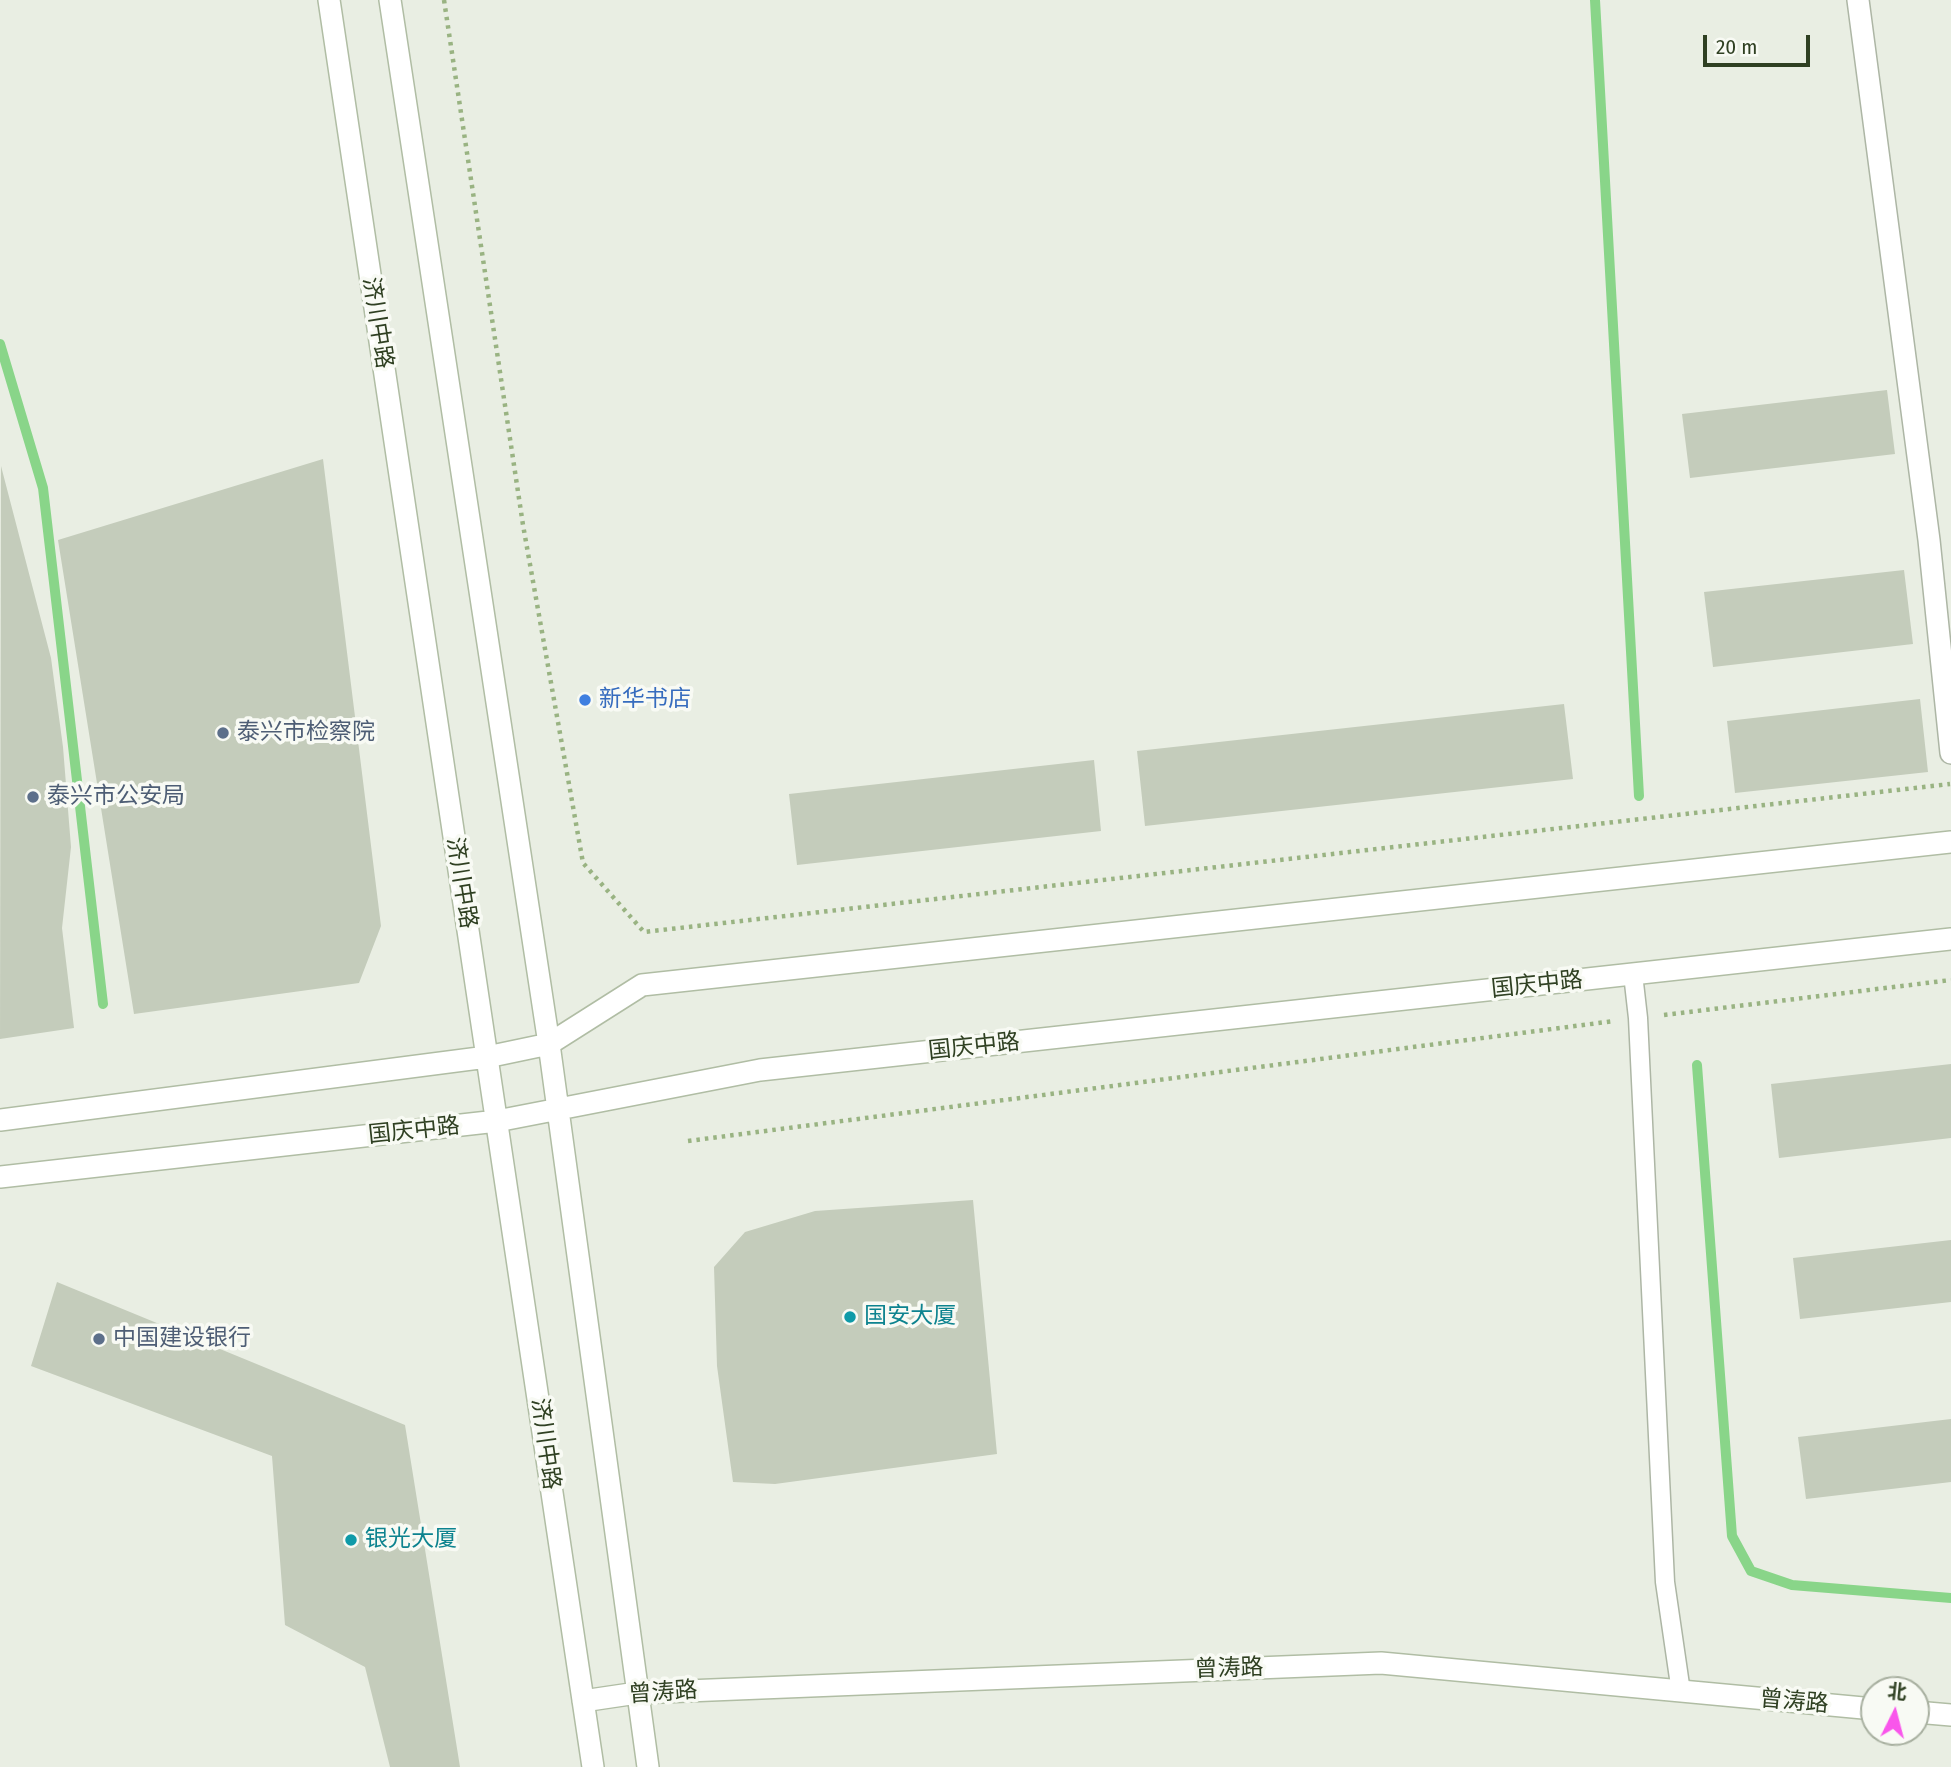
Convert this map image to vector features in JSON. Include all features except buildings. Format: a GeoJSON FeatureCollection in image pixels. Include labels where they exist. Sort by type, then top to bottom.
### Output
{"type":"FeatureCollection","features":[{"type":"Feature","properties":{"kind":"main road","name":"济川中路"},"geometry":{"type":"LineString","coordinates":[[329,0],[593,1767]]}},
{"type":"Feature","properties":{"kind":"main road"},"geometry":{"type":"LineString","coordinates":[[390,0],[549,1044],[648,1767]]}},
{"type":"Feature","properties":{"kind":"main road"},"geometry":{"type":"LineString","coordinates":[[1858,0],[1929,540],[1951,753]]}},
{"type":"Feature","properties":{"kind":"main road"},"geometry":{"type":"LineString","coordinates":[[0,1120],[487,1057],[549,1044],[642,985],[1951,842]]}},
{"type":"Feature","properties":{"kind":"main road","name":"国庆中路"},"geometry":{"type":"LineString","coordinates":[[0,1177],[497,1121],[760,1070],[1951,939]]}},
{"type":"Feature","properties":{"kind":"main road","name":"曾涛路"},"geometry":{"type":"LineString","coordinates":[[583,1701],[637,1693],[1381,1663],[1860,1708]]}},
{"type":"Feature","properties":{"kind":"main road"},"geometry":{"type":"LineString","coordinates":[[1930,1713],[1951,1715]]}},
{"type":"Feature","properties":{"kind":"lane"},"geometry":{"type":"LineString","coordinates":[[1633,974],[1638,1018],[1665,1583],[1681,1692]]}},
{"type":"Feature","properties":{"kind":"path"},"geometry":{"type":"LineString","coordinates":[[444,0],[523,525],[583,863],[644,932],[1951,784]]}},
{"type":"Feature","properties":{"kind":"path"},"geometry":{"type":"LineString","coordinates":[[688,1141],[1951,980]]}},
{"type":"Feature","properties":{"kind":"waterway"},"geometry":{"type":"LineString","coordinates":[[1595,0],[1639,796]]}},
{"type":"Feature","properties":{"kind":"waterway"},"geometry":{"type":"LineString","coordinates":[[0,344],[43,488],[103,1004]]}},
{"type":"Feature","properties":{"kind":"waterway"},"geometry":{"type":"LineString","coordinates":[[1697,1065],[1732,1536],[1751,1571],[1792,1585],[1951,1598]]}},
{"type":"Feature","properties":{"kind":"place","name":"新华书店"},"geometry":{"type":"Point","coordinates":[585,700]}},
{"type":"Feature","properties":{"kind":"place","name":"泰兴市检察院"},"geometry":{"type":"Point","coordinates":[223,733]}},
{"type":"Feature","properties":{"kind":"place","name":"泰兴市公安局"},"geometry":{"type":"Point","coordinates":[33,797]}},
{"type":"Feature","properties":{"kind":"place","name":"国安大厦"},"geometry":{"type":"Point","coordinates":[850,1317]}},
{"type":"Feature","properties":{"kind":"place","name":"中国建设银行"},"geometry":{"type":"Point","coordinates":[99,1339]}},
{"type":"Feature","properties":{"kind":"place","name":"银光大厦"},"geometry":{"type":"Point","coordinates":[351,1540]}}]}
